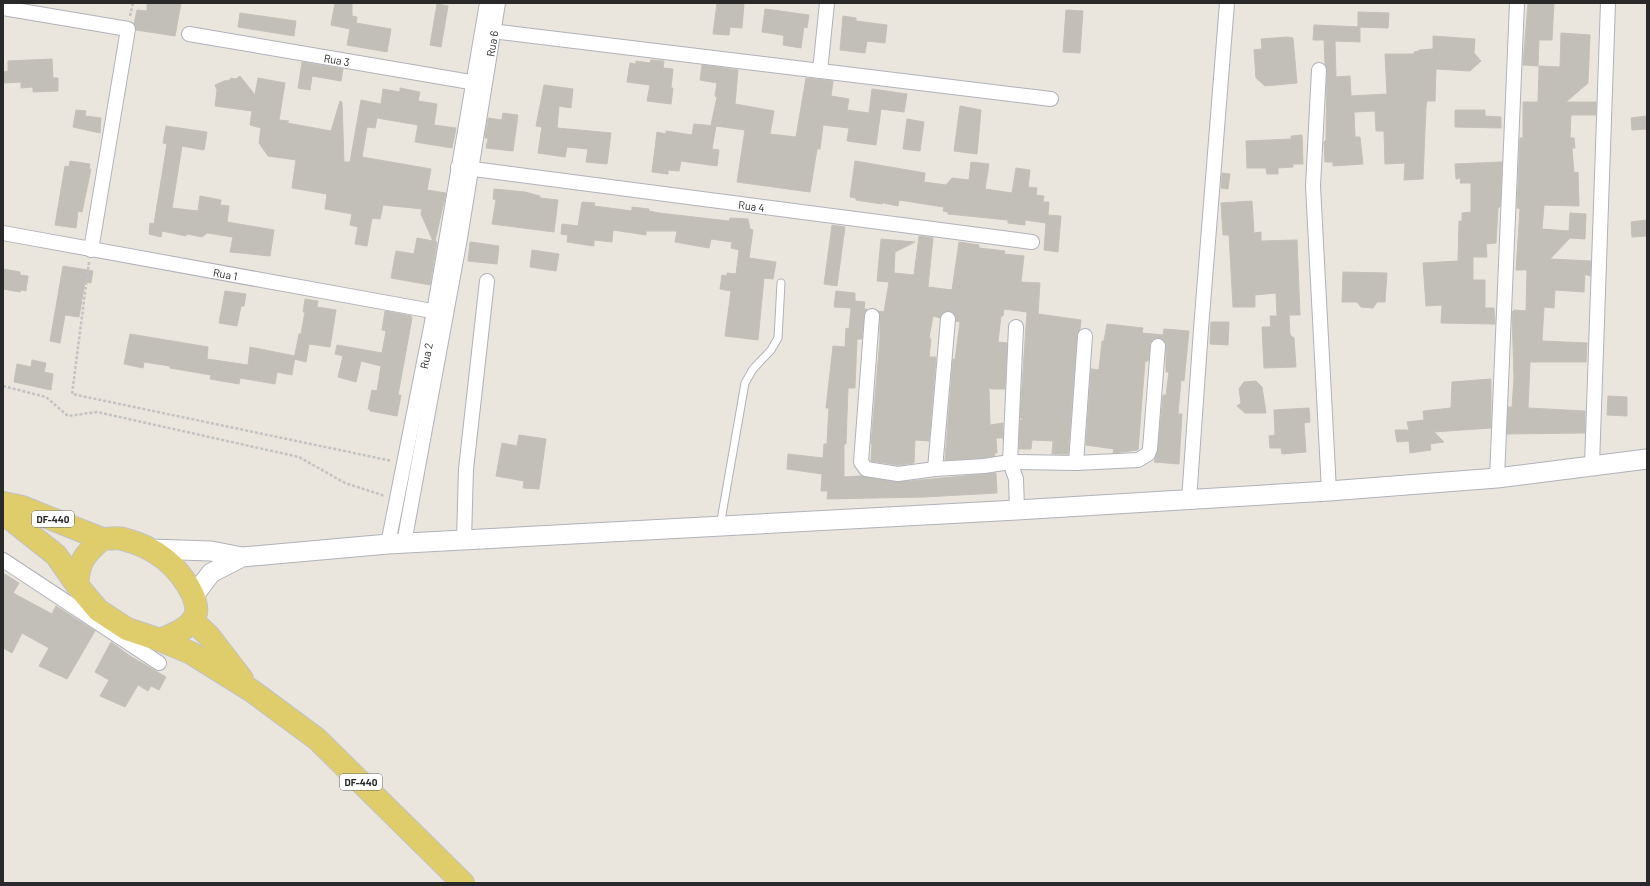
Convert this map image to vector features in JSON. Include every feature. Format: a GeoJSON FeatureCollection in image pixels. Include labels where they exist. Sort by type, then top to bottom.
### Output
{"type":"FeatureCollection","features":[{"type":"Feature","properties":{"kind":"main road","name":"DF-440"},"geometry":{"type":"LineString","coordinates":[[3,503],[22,507],[102,539]]}},
{"type":"Feature","properties":{"kind":"main road","name":"DF-440"},"geometry":{"type":"LineString","coordinates":[[3,513],[56,555],[77,585]]}},
{"type":"Feature","properties":{"kind":"main road"},"geometry":{"type":"LineString","coordinates":[[102,539],[122,539],[150,549],[175,566],[188,586],[197,606],[193,621],[182,630],[160,640],[127,629],[98,610],[77,585],[78,568],[88,551],[102,539]]}},
{"type":"Feature","properties":{"kind":"main road","name":"DF-440"},"geometry":{"type":"LineString","coordinates":[[193,621],[209,636],[252,691]]}},
{"type":"Feature","properties":{"kind":"main road","name":"DF-440"},"geometry":{"type":"LineString","coordinates":[[160,640],[191,653],[252,691],[317,739],[463,883]]}},
{"type":"Feature","properties":{"kind":"street","name":"Rua 6"},"geometry":{"type":"LineString","coordinates":[[487,3],[488,31]]}},
{"type":"Feature","properties":{"kind":"street","name":"Rua 6"},"geometry":{"type":"LineString","coordinates":[[479,83],[488,31],[498,3]]}},
{"type":"Feature","properties":{"kind":"street"},"geometry":{"type":"LineString","coordinates":[[820,71],[827,3]]}},
{"type":"Feature","properties":{"kind":"street"},"geometry":{"type":"LineString","coordinates":[[1189,500],[1227,3]]}},
{"type":"Feature","properties":{"kind":"street"},"geometry":{"type":"LineString","coordinates":[[1497,478],[1517,3]]}},
{"type":"Feature","properties":{"kind":"street"},"geometry":{"type":"LineString","coordinates":[[1592,465],[1608,3]]}},
{"type":"Feature","properties":{"kind":"street"},"geometry":{"type":"LineString","coordinates":[[3,8],[128,29],[91,250]]}},
{"type":"Feature","properties":{"kind":"street"},"geometry":{"type":"LineString","coordinates":[[488,31],[1051,99]]}},
{"type":"Feature","properties":{"kind":"street","name":"Rua 3"},"geometry":{"type":"LineString","coordinates":[[189,34],[479,83]]}},
{"type":"Feature","properties":{"kind":"street"},"geometry":{"type":"LineString","coordinates":[[1319,70],[1313,186],[1328,491]]}},
{"type":"Feature","properties":{"kind":"street"},"geometry":{"type":"LineString","coordinates":[[465,168],[479,83]]}},
{"type":"Feature","properties":{"kind":"street","name":"Rua 4"},"geometry":{"type":"LineString","coordinates":[[465,168],[1032,242]]}},
{"type":"Feature","properties":{"kind":"street","name":"Rua 2"},"geometry":{"type":"LineString","coordinates":[[396,544],[424,435],[440,313],[465,168]]}},
{"type":"Feature","properties":{"kind":"street","name":"Rua 1"},"geometry":{"type":"LineString","coordinates":[[3,233],[440,313]]}},
{"type":"Feature","properties":{"kind":"street"},"geometry":{"type":"LineString","coordinates":[[464,540],[466,470],[487,281]]}},
{"type":"Feature","properties":{"kind":"street","name":"Rua 2"},"geometry":{"type":"LineString","coordinates":[[396,544],[397,500],[404,463],[410,432],[440,313]]}},
{"type":"Feature","properties":{"kind":"street"},"geometry":{"type":"LineString","coordinates":[[872,316],[862,462],[866,469],[898,474],[935,469],[984,466],[1010,462],[1076,463],[1138,460],[1148,454],[1151,439],[1158,346]]}},
{"type":"Feature","properties":{"kind":"street"},"geometry":{"type":"LineString","coordinates":[[935,469],[948,319]]}},
{"type":"Feature","properties":{"kind":"street"},"geometry":{"type":"LineString","coordinates":[[1016,327],[1010,462],[1016,479],[1017,510]]}},
{"type":"Feature","properties":{"kind":"street"},"geometry":{"type":"LineString","coordinates":[[1076,463],[1085,336]]}},
{"type":"Feature","properties":{"kind":"street"},"geometry":{"type":"LineString","coordinates":[[410,432],[424,435]]}},
{"type":"Feature","properties":{"kind":"street"},"geometry":{"type":"LineString","coordinates":[[150,549],[211,551],[242,557],[396,544],[1017,510],[1328,491],[1497,478],[1647,459]]}},
{"type":"Feature","properties":{"kind":"street"},"geometry":{"type":"LineString","coordinates":[[193,597],[211,573],[242,557]]}},
{"type":"Feature","properties":{"kind":"street"},"geometry":{"type":"LineString","coordinates":[[3,560],[159,663]]}},
{"type":"Feature","properties":{"kind":"lane"},"geometry":{"type":"LineString","coordinates":[[720,526],[745,383],[753,369],[771,350],[778,338],[781,283]]}},
{"type":"Feature","properties":{"kind":"path"},"geometry":{"type":"LineString","coordinates":[[91,250],[72,394],[404,463]]}},
{"type":"Feature","properties":{"kind":"path"},"geometry":{"type":"LineString","coordinates":[[3,386],[46,397],[68,416],[97,412],[299,457],[345,483],[397,500]]}},
{"type":"Feature","properties":{"kind":"building"},"geometry":{"type":"Polygon","coordinates":[[[147,3],[181,3],[175,36],[136,30],[134,24],[137,10],[147,11],[147,3]]]}},
{"type":"Feature","properties":{"kind":"building"},"geometry":{"type":"Polygon","coordinates":[[[335,3],[352,3],[352,16],[357,17],[356,23],[391,29],[387,52],[347,45],[350,29],[331,25],[335,3]]]}},
{"type":"Feature","properties":{"kind":"building"},"geometry":{"type":"Polygon","coordinates":[[[717,3],[744,3],[742,28],[730,27],[729,35],[713,34],[717,3]]]}},
{"type":"Feature","properties":{"kind":"building"},"geometry":{"type":"Polygon","coordinates":[[[1528,3],[1554,3],[1552,40],[1539,40],[1538,66],[1523,65],[1528,3]]]}},
{"type":"Feature","properties":{"kind":"building"},"geometry":{"type":"Polygon","coordinates":[[[437,4],[448,6],[441,47],[430,45],[437,4]]]}},
{"type":"Feature","properties":{"kind":"building"},"geometry":{"type":"Polygon","coordinates":[[[765,9],[809,15],[807,28],[804,27],[801,48],[783,45],[784,36],[782,35],[762,32],[765,9]]]}},
{"type":"Feature","properties":{"kind":"building"},"geometry":{"type":"Polygon","coordinates":[[[1066,10],[1083,11],[1080,53],[1063,52],[1066,10]]]}},
{"type":"Feature","properties":{"kind":"building"},"geometry":{"type":"Polygon","coordinates":[[[1358,12],[1389,13],[1388,28],[1358,27],[1358,12]]]}},
{"type":"Feature","properties":{"kind":"building"},"geometry":{"type":"Polygon","coordinates":[[[240,13],[296,21],[294,36],[238,27],[240,13]]]}},
{"type":"Feature","properties":{"kind":"building"},"geometry":{"type":"Polygon","coordinates":[[[843,16],[856,18],[856,21],[887,25],[885,43],[867,41],[865,53],[840,50],[843,16]]]}},
{"type":"Feature","properties":{"kind":"building"},"geometry":{"type":"Polygon","coordinates":[[[1314,25],[1360,27],[1360,42],[1335,41],[1336,77],[1350,76],[1351,96],[1387,94],[1385,54],[1414,54],[1414,52],[1419,50],[1433,49],[1433,36],[1475,39],[1474,53],[1481,61],[1470,71],[1436,69],[1435,101],[1427,101],[1426,106],[1423,179],[1404,180],[1405,163],[1385,164],[1384,131],[1376,131],[1375,111],[1354,112],[1355,137],[1360,137],[1363,164],[1333,166],[1333,162],[1325,162],[1324,142],[1326,140],[1327,70],[1325,64],[1324,40],[1313,40],[1314,25]]]}},
{"type":"Feature","properties":{"kind":"building"},"geometry":{"type":"Polygon","coordinates":[[[1561,33],[1590,35],[1588,83],[1566,102],[1596,102],[1596,115],[1571,115],[1570,138],[1574,138],[1575,148],[1572,148],[1574,173],[1578,172],[1579,206],[1544,205],[1542,229],[1569,231],[1570,213],[1586,214],[1585,239],[1570,238],[1550,259],[1591,261],[1590,276],[1585,274],[1584,292],[1555,290],[1554,308],[1544,307],[1542,341],[1587,343],[1586,362],[1530,362],[1528,408],[1585,411],[1585,433],[1507,434],[1508,407],[1512,407],[1514,378],[1512,312],[1514,310],[1526,311],[1527,270],[1516,270],[1520,209],[1517,208],[1520,138],[1523,138],[1523,102],[1538,102],[1539,66],[1560,67],[1561,33]]]}},
{"type":"Feature","properties":{"kind":"building"},"geometry":{"type":"Polygon","coordinates":[[[1293,38],[1297,83],[1265,86],[1256,78],[1254,50],[1262,49],[1261,39],[1293,38]]]}},
{"type":"Feature","properties":{"kind":"building"},"geometry":{"type":"Polygon","coordinates":[[[52,59],[53,78],[58,78],[58,91],[33,92],[33,87],[21,88],[21,82],[3,83],[3,72],[8,71],[8,61],[52,59]]]}},
{"type":"Feature","properties":{"kind":"building"},"geometry":{"type":"Polygon","coordinates":[[[651,60],[664,61],[663,68],[673,69],[671,104],[647,101],[650,85],[627,82],[630,63],[636,64],[636,61],[650,63],[651,60]]]}},
{"type":"Feature","properties":{"kind":"building"},"geometry":{"type":"Polygon","coordinates":[[[302,62],[343,69],[341,81],[312,76],[310,90],[298,88],[302,62]]]}},
{"type":"Feature","properties":{"kind":"building"},"geometry":{"type":"Polygon","coordinates":[[[702,65],[738,70],[735,104],[774,111],[770,134],[796,137],[806,78],[833,81],[831,96],[849,99],[847,110],[869,113],[872,89],[907,94],[904,112],[881,109],[876,145],[847,141],[849,128],[823,125],[820,149],[817,149],[810,192],[737,182],[745,130],[716,126],[712,149],[719,150],[717,166],[681,161],[679,171],[668,170],[668,174],[652,172],[657,132],[666,134],[666,131],[692,135],[694,124],[715,126],[711,125],[717,97],[715,96],[717,83],[700,80],[702,65]]]}},
{"type":"Feature","properties":{"kind":"building"},"geometry":{"type":"Polygon","coordinates":[[[240,76],[255,95],[258,78],[285,83],[279,120],[289,121],[287,123],[331,131],[340,101],[342,102],[344,162],[350,162],[361,100],[381,104],[383,89],[400,92],[400,88],[420,92],[418,101],[437,104],[434,125],[456,128],[452,148],[415,142],[418,125],[377,118],[375,128],[367,127],[362,157],[431,169],[427,190],[446,193],[435,241],[437,242],[430,285],[391,278],[396,251],[414,254],[417,238],[433,241],[421,214],[422,209],[383,205],[380,219],[372,218],[367,246],[355,244],[358,227],[350,225],[352,214],[325,209],[327,194],[292,188],[296,160],[268,156],[259,143],[261,128],[250,125],[252,111],[215,106],[217,90],[215,85],[230,80],[231,78],[236,79],[240,76]]]}},
{"type":"Feature","properties":{"kind":"building"},"geometry":{"type":"Polygon","coordinates":[[[544,85],[573,89],[571,108],[559,106],[557,128],[611,133],[607,164],[586,162],[588,149],[567,147],[565,157],[538,153],[542,127],[536,126],[544,85]]]}},
{"type":"Feature","properties":{"kind":"building"},"geometry":{"type":"Polygon","coordinates":[[[960,106],[981,110],[977,154],[954,151],[960,106]]]}},
{"type":"Feature","properties":{"kind":"building"},"geometry":{"type":"Polygon","coordinates":[[[76,110],[86,111],[85,116],[101,118],[100,133],[73,127],[76,110]]]}},
{"type":"Feature","properties":{"kind":"building"},"geometry":{"type":"Polygon","coordinates":[[[1455,110],[1485,110],[1485,116],[1501,117],[1501,128],[1455,127],[1455,110]]]}},
{"type":"Feature","properties":{"kind":"building"},"geometry":{"type":"Polygon","coordinates":[[[503,113],[518,115],[513,151],[486,148],[488,138],[485,138],[488,118],[502,120],[503,113]]]}},
{"type":"Feature","properties":{"kind":"building"},"geometry":{"type":"Polygon","coordinates":[[[1647,116],[1647,129],[1632,130],[1631,118],[1647,116]]]}},
{"type":"Feature","properties":{"kind":"building"},"geometry":{"type":"Polygon","coordinates":[[[907,119],[924,122],[920,151],[903,149],[907,119]]]}},
{"type":"Feature","properties":{"kind":"building"},"geometry":{"type":"Polygon","coordinates":[[[166,126],[207,132],[204,150],[182,146],[172,208],[198,211],[200,196],[221,200],[220,205],[229,206],[227,222],[274,230],[270,256],[230,252],[233,237],[207,233],[202,237],[187,234],[186,236],[162,231],[161,237],[149,234],[150,223],[154,224],[167,144],[163,143],[166,126]]]}},
{"type":"Feature","properties":{"kind":"building"},"geometry":{"type":"Polygon","coordinates":[[[1302,135],[1303,164],[1293,164],[1293,167],[1278,168],[1278,174],[1267,174],[1266,168],[1247,168],[1246,141],[1291,139],[1291,136],[1302,135]]]}},
{"type":"Feature","properties":{"kind":"building"},"geometry":{"type":"Polygon","coordinates":[[[70,161],[90,164],[89,169],[91,169],[82,212],[78,211],[76,228],[55,225],[65,166],[69,167],[70,161]]]}},
{"type":"Feature","properties":{"kind":"building"},"geometry":{"type":"Polygon","coordinates":[[[855,161],[925,173],[924,182],[946,185],[952,178],[969,180],[971,162],[989,164],[985,189],[1012,193],[1016,168],[1030,170],[1028,187],[1037,188],[1036,195],[1044,196],[1043,202],[1049,202],[1048,215],[1061,216],[1058,252],[1044,250],[1046,223],[1025,220],[1025,225],[1008,223],[1008,220],[948,214],[948,212],[943,211],[944,207],[899,200],[898,206],[884,203],[885,201],[882,204],[856,200],[856,198],[850,197],[855,161]]]}},
{"type":"Feature","properties":{"kind":"building"},"geometry":{"type":"Polygon","coordinates":[[[1502,162],[1500,207],[1498,207],[1496,243],[1486,244],[1487,257],[1473,257],[1473,280],[1485,280],[1485,308],[1494,308],[1495,324],[1441,323],[1442,305],[1426,306],[1423,263],[1458,261],[1459,221],[1462,221],[1462,213],[1471,212],[1471,183],[1460,183],[1461,178],[1456,179],[1455,164],[1502,162]]]}},
{"type":"Feature","properties":{"kind":"building"},"geometry":{"type":"Polygon","coordinates":[[[1222,173],[1230,174],[1228,189],[1221,188],[1222,173]]]}},
{"type":"Feature","properties":{"kind":"building"},"geometry":{"type":"Polygon","coordinates":[[[494,189],[525,192],[540,196],[540,198],[558,200],[554,232],[492,224],[496,200],[493,199],[494,189]]]}},
{"type":"Feature","properties":{"kind":"building"},"geometry":{"type":"Polygon","coordinates":[[[1252,201],[1254,233],[1261,232],[1261,241],[1297,240],[1300,315],[1289,315],[1290,335],[1294,338],[1296,367],[1264,368],[1262,327],[1271,327],[1270,316],[1277,316],[1276,293],[1255,295],[1255,307],[1233,307],[1229,235],[1223,235],[1221,203],[1252,201]]]}},
{"type":"Feature","properties":{"kind":"building"},"geometry":{"type":"Polygon","coordinates":[[[582,202],[595,203],[594,206],[632,211],[632,207],[649,209],[649,211],[659,213],[729,221],[730,218],[748,219],[750,229],[753,230],[749,258],[776,262],[773,279],[764,278],[758,340],[725,336],[731,291],[720,289],[722,275],[727,276],[727,273],[736,274],[739,250],[731,248],[732,242],[711,239],[709,248],[675,242],[677,231],[646,231],[646,235],[613,230],[612,242],[594,240],[594,246],[567,242],[568,235],[561,234],[562,224],[578,226],[582,202]]]}},
{"type":"Feature","properties":{"kind":"building"},"geometry":{"type":"Polygon","coordinates":[[[1647,220],[1647,236],[1632,237],[1631,222],[1647,220]]]}},
{"type":"Feature","properties":{"kind":"building"},"geometry":{"type":"Polygon","coordinates":[[[832,225],[845,227],[837,286],[824,284],[832,225]]]}},
{"type":"Feature","properties":{"kind":"building"},"geometry":{"type":"Polygon","coordinates":[[[919,236],[933,238],[928,287],[952,290],[959,242],[979,245],[979,248],[1005,251],[1004,254],[1024,256],[1021,282],[1040,283],[1038,314],[1081,320],[1080,329],[1077,335],[1068,454],[1052,454],[1053,441],[1032,440],[1031,449],[1019,449],[1020,420],[1023,420],[1020,417],[1027,312],[1004,309],[1003,316],[1001,316],[998,342],[1007,343],[1005,389],[991,389],[989,387],[990,425],[1003,423],[1003,438],[996,438],[997,453],[994,453],[995,456],[945,460],[953,359],[955,360],[960,322],[956,321],[953,312],[948,311],[944,312],[940,318],[933,316],[929,338],[931,339],[929,357],[936,357],[929,441],[915,440],[914,463],[898,465],[871,461],[871,444],[880,339],[880,317],[878,311],[884,312],[889,282],[877,281],[881,239],[915,242],[895,252],[894,273],[914,275],[919,236]]]}},
{"type":"Feature","properties":{"kind":"building"},"geometry":{"type":"Polygon","coordinates":[[[470,242],[499,246],[497,264],[468,261],[470,242]]]}},
{"type":"Feature","properties":{"kind":"building"},"geometry":{"type":"Polygon","coordinates":[[[532,250],[559,254],[556,271],[530,267],[532,250]]]}},
{"type":"Feature","properties":{"kind":"building"},"geometry":{"type":"Polygon","coordinates":[[[63,266],[93,271],[91,283],[85,282],[79,317],[65,315],[60,343],[50,341],[63,266]]]}},
{"type":"Feature","properties":{"kind":"building"},"geometry":{"type":"Polygon","coordinates":[[[3,269],[20,272],[20,275],[28,276],[26,291],[21,290],[20,292],[3,289],[3,269]]]}},
{"type":"Feature","properties":{"kind":"building"},"geometry":{"type":"Polygon","coordinates":[[[1343,272],[1387,273],[1385,302],[1377,302],[1373,308],[1361,307],[1357,302],[1342,302],[1343,272]]]}},
{"type":"Feature","properties":{"kind":"building"},"geometry":{"type":"Polygon","coordinates":[[[225,291],[246,294],[244,306],[241,306],[237,326],[219,323],[225,291]]]}},
{"type":"Feature","properties":{"kind":"building"},"geometry":{"type":"Polygon","coordinates":[[[836,291],[855,293],[855,301],[865,302],[864,309],[867,309],[864,315],[862,339],[857,339],[855,388],[848,388],[846,444],[844,444],[844,477],[861,476],[899,482],[996,473],[997,493],[924,497],[827,499],[828,491],[821,491],[822,474],[787,469],[788,454],[823,458],[824,444],[827,444],[829,408],[826,408],[833,346],[845,347],[846,328],[849,329],[851,308],[834,307],[836,291]]]}},
{"type":"Feature","properties":{"kind":"building"},"geometry":{"type":"Polygon","coordinates":[[[305,299],[318,301],[317,307],[336,310],[330,347],[309,344],[306,362],[294,359],[299,334],[301,334],[305,312],[303,312],[305,299]]]}},
{"type":"Feature","properties":{"kind":"building"},"geometry":{"type":"Polygon","coordinates":[[[385,311],[411,316],[412,318],[398,395],[401,395],[397,416],[370,411],[370,409],[368,409],[372,390],[377,391],[381,366],[361,361],[356,382],[338,377],[343,356],[335,354],[337,345],[382,353],[386,331],[382,330],[385,311]]]}},
{"type":"Feature","properties":{"kind":"building"},"geometry":{"type":"Polygon","coordinates":[[[1211,322],[1229,322],[1228,345],[1210,344],[1211,322]]]}},
{"type":"Feature","properties":{"kind":"building"},"geometry":{"type":"Polygon","coordinates":[[[1107,324],[1143,328],[1142,333],[1163,335],[1164,329],[1189,331],[1184,381],[1181,380],[1178,414],[1182,414],[1179,464],[1154,462],[1158,450],[1163,395],[1166,395],[1169,372],[1166,372],[1166,343],[1159,338],[1151,342],[1148,361],[1145,361],[1138,450],[1113,453],[1114,449],[1086,445],[1091,369],[1099,370],[1102,341],[1104,341],[1107,324]]]}},
{"type":"Feature","properties":{"kind":"building"},"geometry":{"type":"Polygon","coordinates":[[[130,334],[208,347],[207,359],[248,365],[250,347],[295,356],[292,375],[277,372],[275,384],[240,378],[239,384],[210,379],[211,375],[170,368],[170,366],[144,362],[143,368],[124,364],[130,334]]]}},
{"type":"Feature","properties":{"kind":"building"},"geometry":{"type":"Polygon","coordinates":[[[32,360],[46,363],[44,372],[53,374],[51,390],[14,382],[17,364],[31,367],[32,360]]]}},
{"type":"Feature","properties":{"kind":"building"},"geometry":{"type":"Polygon","coordinates":[[[1491,379],[1491,428],[1434,432],[1444,442],[1430,444],[1431,450],[1410,453],[1409,441],[1397,442],[1395,430],[1409,430],[1407,422],[1424,420],[1423,411],[1451,408],[1452,382],[1491,379]]]}},
{"type":"Feature","properties":{"kind":"building"},"geometry":{"type":"Polygon","coordinates":[[[1256,381],[1262,387],[1266,413],[1245,413],[1237,406],[1241,403],[1239,389],[1244,382],[1256,381]]]}},
{"type":"Feature","properties":{"kind":"building"},"geometry":{"type":"Polygon","coordinates":[[[1608,396],[1627,397],[1627,416],[1607,415],[1608,396]]]}},
{"type":"Feature","properties":{"kind":"building"},"geometry":{"type":"Polygon","coordinates":[[[1309,408],[1310,422],[1304,423],[1306,452],[1282,454],[1281,448],[1270,448],[1269,436],[1275,435],[1274,410],[1309,408]]]}},
{"type":"Feature","properties":{"kind":"building"},"geometry":{"type":"Polygon","coordinates":[[[519,435],[546,439],[539,489],[523,488],[524,481],[496,476],[502,443],[517,446],[519,435]]]}},
{"type":"Feature","properties":{"kind":"building"},"geometry":{"type":"Polygon","coordinates":[[[3,573],[19,583],[13,593],[52,614],[56,606],[95,631],[67,679],[39,666],[49,648],[22,633],[12,653],[3,648],[3,573]]]}},
{"type":"Feature","properties":{"kind":"building"},"geometry":{"type":"Polygon","coordinates":[[[111,642],[130,656],[166,677],[159,690],[151,686],[148,691],[138,685],[125,707],[100,696],[109,680],[95,672],[111,642]]]}}]}
